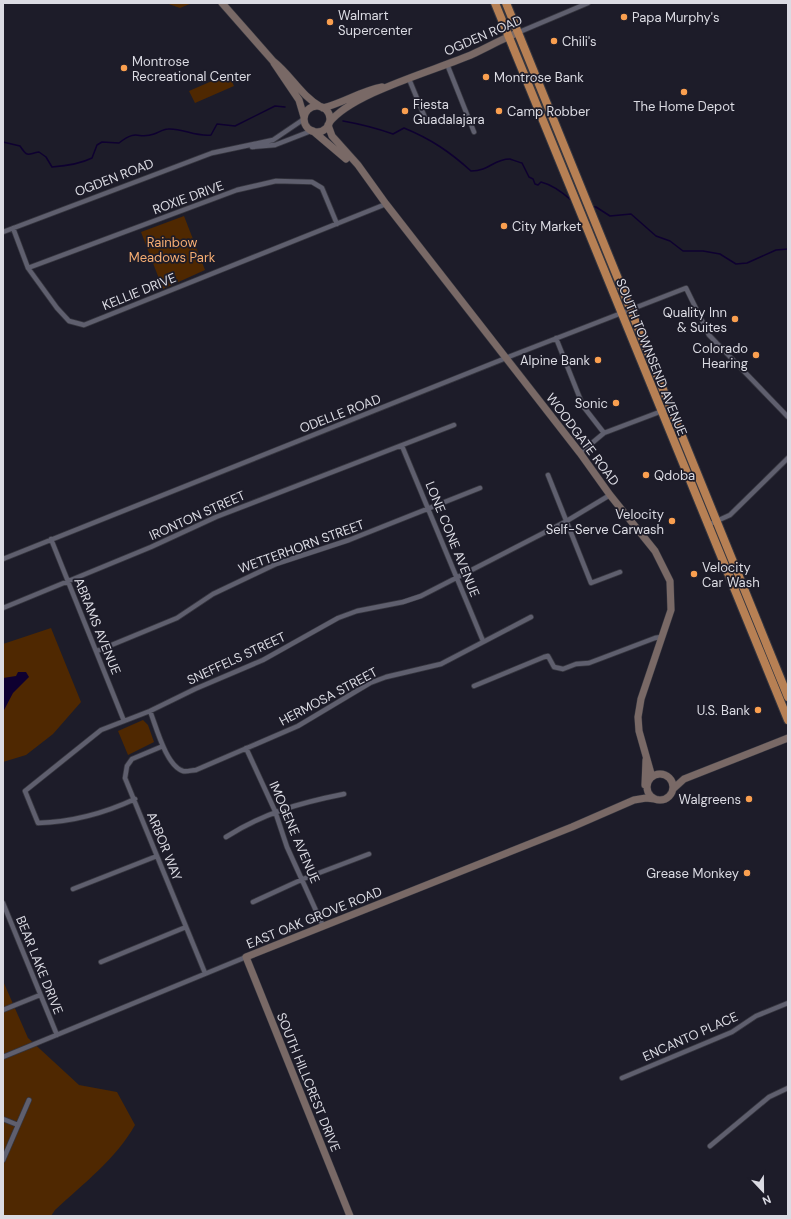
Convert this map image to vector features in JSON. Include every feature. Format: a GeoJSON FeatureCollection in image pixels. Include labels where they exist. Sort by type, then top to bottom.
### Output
{"type":"FeatureCollection","features":[{"type":"Feature","properties":{"kind":"highway","name":"SOUTH TOWNSEND AVENUE"},"geometry":{"type":"LineString","coordinates":[[495,3],[788,720]]}},
{"type":"Feature","properties":{"kind":"highway","name":"SOUTH TOWNSEND AVENUE"},"geometry":{"type":"LineString","coordinates":[[506,3],[580,189],[788,697]]}},
{"type":"Feature","properties":{"kind":"street"},"geometry":{"type":"LineString","coordinates":[[222,3],[273,61],[282,68],[303,94],[322,108],[329,116],[328,124],[320,132],[312,131],[306,126],[299,100],[278,72],[273,61]]}},
{"type":"Feature","properties":{"kind":"street","name":"OGDEN ROAD"},"geometry":{"type":"LineString","coordinates":[[328,124],[342,109],[588,3]]}},
{"type":"Feature","properties":{"kind":"street"},"geometry":{"type":"LineString","coordinates":[[447,64],[474,132]]}},
{"type":"Feature","properties":{"kind":"street"},"geometry":{"type":"LineString","coordinates":[[409,79],[426,120]]}},
{"type":"Feature","properties":{"kind":"street","name":"OGDEN ROAD"},"geometry":{"type":"LineString","coordinates":[[322,108],[333,106],[365,91],[409,79]]}},
{"type":"Feature","properties":{"kind":"street"},"geometry":{"type":"LineString","coordinates":[[304,118],[308,110],[316,107],[322,108]]}},
{"type":"Feature","properties":{"kind":"street","name":"OGDEN ROAD"},"geometry":{"type":"LineString","coordinates":[[3,232],[212,153],[273,140],[304,118]]}},
{"type":"Feature","properties":{"kind":"street","name":"WOODGATE ROAD"},"geometry":{"type":"LineString","coordinates":[[328,124],[332,136],[364,174],[580,453],[610,495],[655,551],[669,576],[672,592],[671,610],[640,699],[638,718],[639,732],[652,777]]}},
{"type":"Feature","properties":{"kind":"street","name":"OGDEN ROAD"},"geometry":{"type":"LineString","coordinates":[[234,148],[275,145],[312,131]]}},
{"type":"Feature","properties":{"kind":"street","name":"WOODGATE ROAD"},"geometry":{"type":"LineString","coordinates":[[312,131],[364,174]]}},
{"type":"Feature","properties":{"kind":"street","name":"ROXIE DRIVE"},"geometry":{"type":"LineString","coordinates":[[28,268],[237,190],[276,181],[312,182],[322,188],[337,224]]}},
{"type":"Feature","properties":{"kind":"street","name":"KELLIE DRIVE"},"geometry":{"type":"LineString","coordinates":[[13,228],[28,268],[57,308],[69,321],[84,325],[386,204]]}},
{"type":"Feature","properties":{"kind":"street","name":"ODELLE ROAD"},"geometry":{"type":"LineString","coordinates":[[3,559],[556,338],[686,288],[709,335],[788,417]]}},
{"type":"Feature","properties":{"kind":"street"},"geometry":{"type":"LineString","coordinates":[[556,338],[583,406],[604,433]]}},
{"type":"Feature","properties":{"kind":"street"},"geometry":{"type":"LineString","coordinates":[[580,453],[604,433],[670,408]]}},
{"type":"Feature","properties":{"kind":"street","name":"IRONTON STREET"},"geometry":{"type":"LineString","coordinates":[[3,608],[68,583],[152,547],[216,517],[454,425]]}},
{"type":"Feature","properties":{"kind":"street","name":"LONE CONE AVENUE"},"geometry":{"type":"LineString","coordinates":[[402,446],[483,641]]}},
{"type":"Feature","properties":{"kind":"street"},"geometry":{"type":"LineString","coordinates":[[708,525],[730,515],[788,458]]}},
{"type":"Feature","properties":{"kind":"street"},"geometry":{"type":"LineString","coordinates":[[548,475],[565,522],[591,583],[620,572]]}},
{"type":"Feature","properties":{"kind":"street","name":"WETTERHORN STREET"},"geometry":{"type":"LineString","coordinates":[[96,651],[177,618],[213,594],[276,564],[349,540],[480,488]]}},
{"type":"Feature","properties":{"kind":"street","name":"SNEFFELS STREET"},"geometry":{"type":"LineString","coordinates":[[135,799],[111,810],[38,823],[25,791],[101,730],[150,711],[195,689],[263,660],[338,618],[421,596],[565,522],[610,495]]}},
{"type":"Feature","properties":{"kind":"street","name":"ABRAMS AVENUE"},"geometry":{"type":"LineString","coordinates":[[51,539],[124,721]]}},
{"type":"Feature","properties":{"kind":"street","name":"HERMOSA STREET"},"geometry":{"type":"LineString","coordinates":[[163,746],[175,766],[183,771],[196,770],[298,726],[370,683],[441,664],[531,616]]}},
{"type":"Feature","properties":{"kind":"street"},"geometry":{"type":"LineString","coordinates":[[474,686],[544,657],[548,656],[554,667],[563,669],[576,664],[589,663],[661,637]]}},
{"type":"Feature","properties":{"kind":"street"},"geometry":{"type":"LineString","coordinates":[[150,711],[163,746]]}},
{"type":"Feature","properties":{"kind":"street"},"geometry":{"type":"LineString","coordinates":[[684,779],[669,778],[660,774],[652,777],[645,790],[655,799],[662,800],[669,797],[673,789],[684,779],[788,738]]}},
{"type":"Feature","properties":{"kind":"street","name":"ARBOR WAY"},"geometry":{"type":"LineString","coordinates":[[163,746],[132,759],[127,766],[125,778],[135,799],[156,856],[205,973]]}},
{"type":"Feature","properties":{"kind":"street","name":"IMOGENE AVENUE"},"geometry":{"type":"LineString","coordinates":[[246,748],[275,811],[287,847],[303,879],[322,926]]}},
{"type":"Feature","properties":{"kind":"street","name":"WOODGATE ROAD"},"geometry":{"type":"LineString","coordinates":[[646,754],[660,774]]}},
{"type":"Feature","properties":{"kind":"street","name":"WOODGATE ROAD"},"geometry":{"type":"LineString","coordinates":[[645,790],[646,754]]}},
{"type":"Feature","properties":{"kind":"street"},"geometry":{"type":"LineString","coordinates":[[669,778],[673,789]]}},
{"type":"Feature","properties":{"kind":"street","name":"EAST OAK GROVE ROAD"},"geometry":{"type":"LineString","coordinates":[[634,800],[645,790]]}},
{"type":"Feature","properties":{"kind":"street"},"geometry":{"type":"LineString","coordinates":[[226,837],[249,823],[275,811],[306,801],[344,794]]}},
{"type":"Feature","properties":{"kind":"street","name":"EAST OAK GROVE ROAD"},"geometry":{"type":"LineString","coordinates":[[3,1057],[205,973],[572,827],[634,800],[646,798],[655,799]]}},
{"type":"Feature","properties":{"kind":"street"},"geometry":{"type":"LineString","coordinates":[[253,902],[303,879],[369,854]]}},
{"type":"Feature","properties":{"kind":"street"},"geometry":{"type":"LineString","coordinates":[[73,889],[156,856]]}},
{"type":"Feature","properties":{"kind":"street","name":"BEAR LAKE DRIVE"},"geometry":{"type":"LineString","coordinates":[[3,903],[57,1035]]}},
{"type":"Feature","properties":{"kind":"street"},"geometry":{"type":"LineString","coordinates":[[101,962],[186,927]]}},
{"type":"Feature","properties":{"kind":"street","name":"SOUTH HILLCREST DRIVE"},"geometry":{"type":"LineString","coordinates":[[246,957],[350,1216]]}},
{"type":"Feature","properties":{"kind":"street"},"geometry":{"type":"LineString","coordinates":[[3,1010],[40,995]]}},
{"type":"Feature","properties":{"kind":"street","name":"ENCANTO PLACE"},"geometry":{"type":"LineString","coordinates":[[622,1078],[732,1032],[756,1016],[788,1003]]}},
{"type":"Feature","properties":{"kind":"street"},"geometry":{"type":"LineString","coordinates":[[710,1146],[769,1097],[788,1088]]}},
{"type":"Feature","properties":{"kind":"street"},"geometry":{"type":"LineString","coordinates":[[3,1160],[29,1100]]}},
{"type":"Feature","properties":{"kind":"street"},"geometry":{"type":"LineString","coordinates":[[3,1119],[18,1125]]}},
{"type":"Feature","properties":{"kind":"green space"},"geometry":{"type":"Polygon","coordinates":[[[166,3],[192,3],[180,8],[166,3]]]}},
{"type":"Feature","properties":{"kind":"green space"},"geometry":{"type":"Polygon","coordinates":[[[228,74],[234,86],[195,103],[189,91],[228,74]]]}},
{"type":"Feature","properties":{"kind":"green space","name":"Rainbow Meadows Park"},"geometry":{"type":"Polygon","coordinates":[[[184,216],[205,270],[163,289],[141,232],[184,216]]]}},
{"type":"Feature","properties":{"kind":"green space"},"geometry":{"type":"Polygon","coordinates":[[[51,628],[81,702],[53,734],[26,755],[3,762],[3,644],[51,628]]]}},
{"type":"Feature","properties":{"kind":"green space"},"geometry":{"type":"Polygon","coordinates":[[[143,720],[148,725],[154,742],[128,755],[118,731],[143,720]]]}},
{"type":"Feature","properties":{"kind":"green space"},"geometry":{"type":"Polygon","coordinates":[[[3,981],[28,1038],[79,1085],[117,1092],[135,1125],[109,1160],[55,1210],[51,1216],[3,1216],[3,981]]]}},
{"type":"Feature","properties":{"kind":"shaded area"},"geometry":{"type":"Polygon","coordinates":[[[18,672],[26,672],[29,677],[13,693],[3,712],[3,678],[16,676],[18,672]]]}},
{"type":"Feature","properties":{"kind":"waterway"},"geometry":{"type":"LineString","coordinates":[[3,142],[20,146],[26,154],[39,152],[46,157],[52,167],[62,166],[92,158],[97,145],[102,142],[119,143],[130,136],[144,136],[168,129],[200,135],[211,135],[217,124],[235,126],[275,106],[285,107]]}},
{"type":"Feature","properties":{"kind":"waterway"},"geometry":{"type":"LineString","coordinates":[[343,121],[368,126],[393,134],[404,128],[440,146],[471,171],[483,169],[499,161],[510,159],[522,163],[529,177],[533,179],[535,184],[538,185],[541,182],[549,185],[571,200]]}},
{"type":"Feature","properties":{"kind":"waterway"},"geometry":{"type":"LineString","coordinates":[[592,207],[596,207],[610,216],[631,214],[656,236],[670,241],[683,251],[703,251],[720,254],[736,264],[747,263],[776,250],[788,249]]}},
{"type":"Feature","properties":{"kind":"place","name":"Papa Murphy's"},"geometry":{"type":"Point","coordinates":[624,17]}},
{"type":"Feature","properties":{"kind":"place","name":"Walmart Supercenter"},"geometry":{"type":"Point","coordinates":[330,22]}},
{"type":"Feature","properties":{"kind":"place","name":"Chili's"},"geometry":{"type":"Point","coordinates":[554,41]}},
{"type":"Feature","properties":{"kind":"place","name":"Montrose Recreational Center"},"geometry":{"type":"Point","coordinates":[124,68]}},
{"type":"Feature","properties":{"kind":"place","name":"Montrose Bank"},"geometry":{"type":"Point","coordinates":[486,77]}},
{"type":"Feature","properties":{"kind":"place","name":"The Home Depot"},"geometry":{"type":"Point","coordinates":[684,92]}},
{"type":"Feature","properties":{"kind":"place","name":"Fiesta Guadalajara"},"geometry":{"type":"Point","coordinates":[405,111]}},
{"type":"Feature","properties":{"kind":"place","name":"Camp Robber"},"geometry":{"type":"Point","coordinates":[499,111]}},
{"type":"Feature","properties":{"kind":"place","name":"City Market"},"geometry":{"type":"Point","coordinates":[504,226]}},
{"type":"Feature","properties":{"kind":"place","name":"Quality Inn & Suites"},"geometry":{"type":"Point","coordinates":[735,319]}},
{"type":"Feature","properties":{"kind":"place","name":"Colorado Hearing"},"geometry":{"type":"Point","coordinates":[756,355]}},
{"type":"Feature","properties":{"kind":"place","name":"Alpine Bank"},"geometry":{"type":"Point","coordinates":[598,360]}},
{"type":"Feature","properties":{"kind":"place","name":"Sonic"},"geometry":{"type":"Point","coordinates":[616,403]}},
{"type":"Feature","properties":{"kind":"place","name":"Qdoba"},"geometry":{"type":"Point","coordinates":[646,475]}},
{"type":"Feature","properties":{"kind":"place","name":"Velocity Self-Serve Carwash"},"geometry":{"type":"Point","coordinates":[672,521]}},
{"type":"Feature","properties":{"kind":"place","name":"Velocity Car Wash"},"geometry":{"type":"Point","coordinates":[694,574]}},
{"type":"Feature","properties":{"kind":"place","name":"U.S. Bank"},"geometry":{"type":"Point","coordinates":[758,710]}},
{"type":"Feature","properties":{"kind":"place","name":"Walgreens"},"geometry":{"type":"Point","coordinates":[749,799]}},
{"type":"Feature","properties":{"kind":"place","name":"Grease Monkey"},"geometry":{"type":"Point","coordinates":[747,873]}}]}
